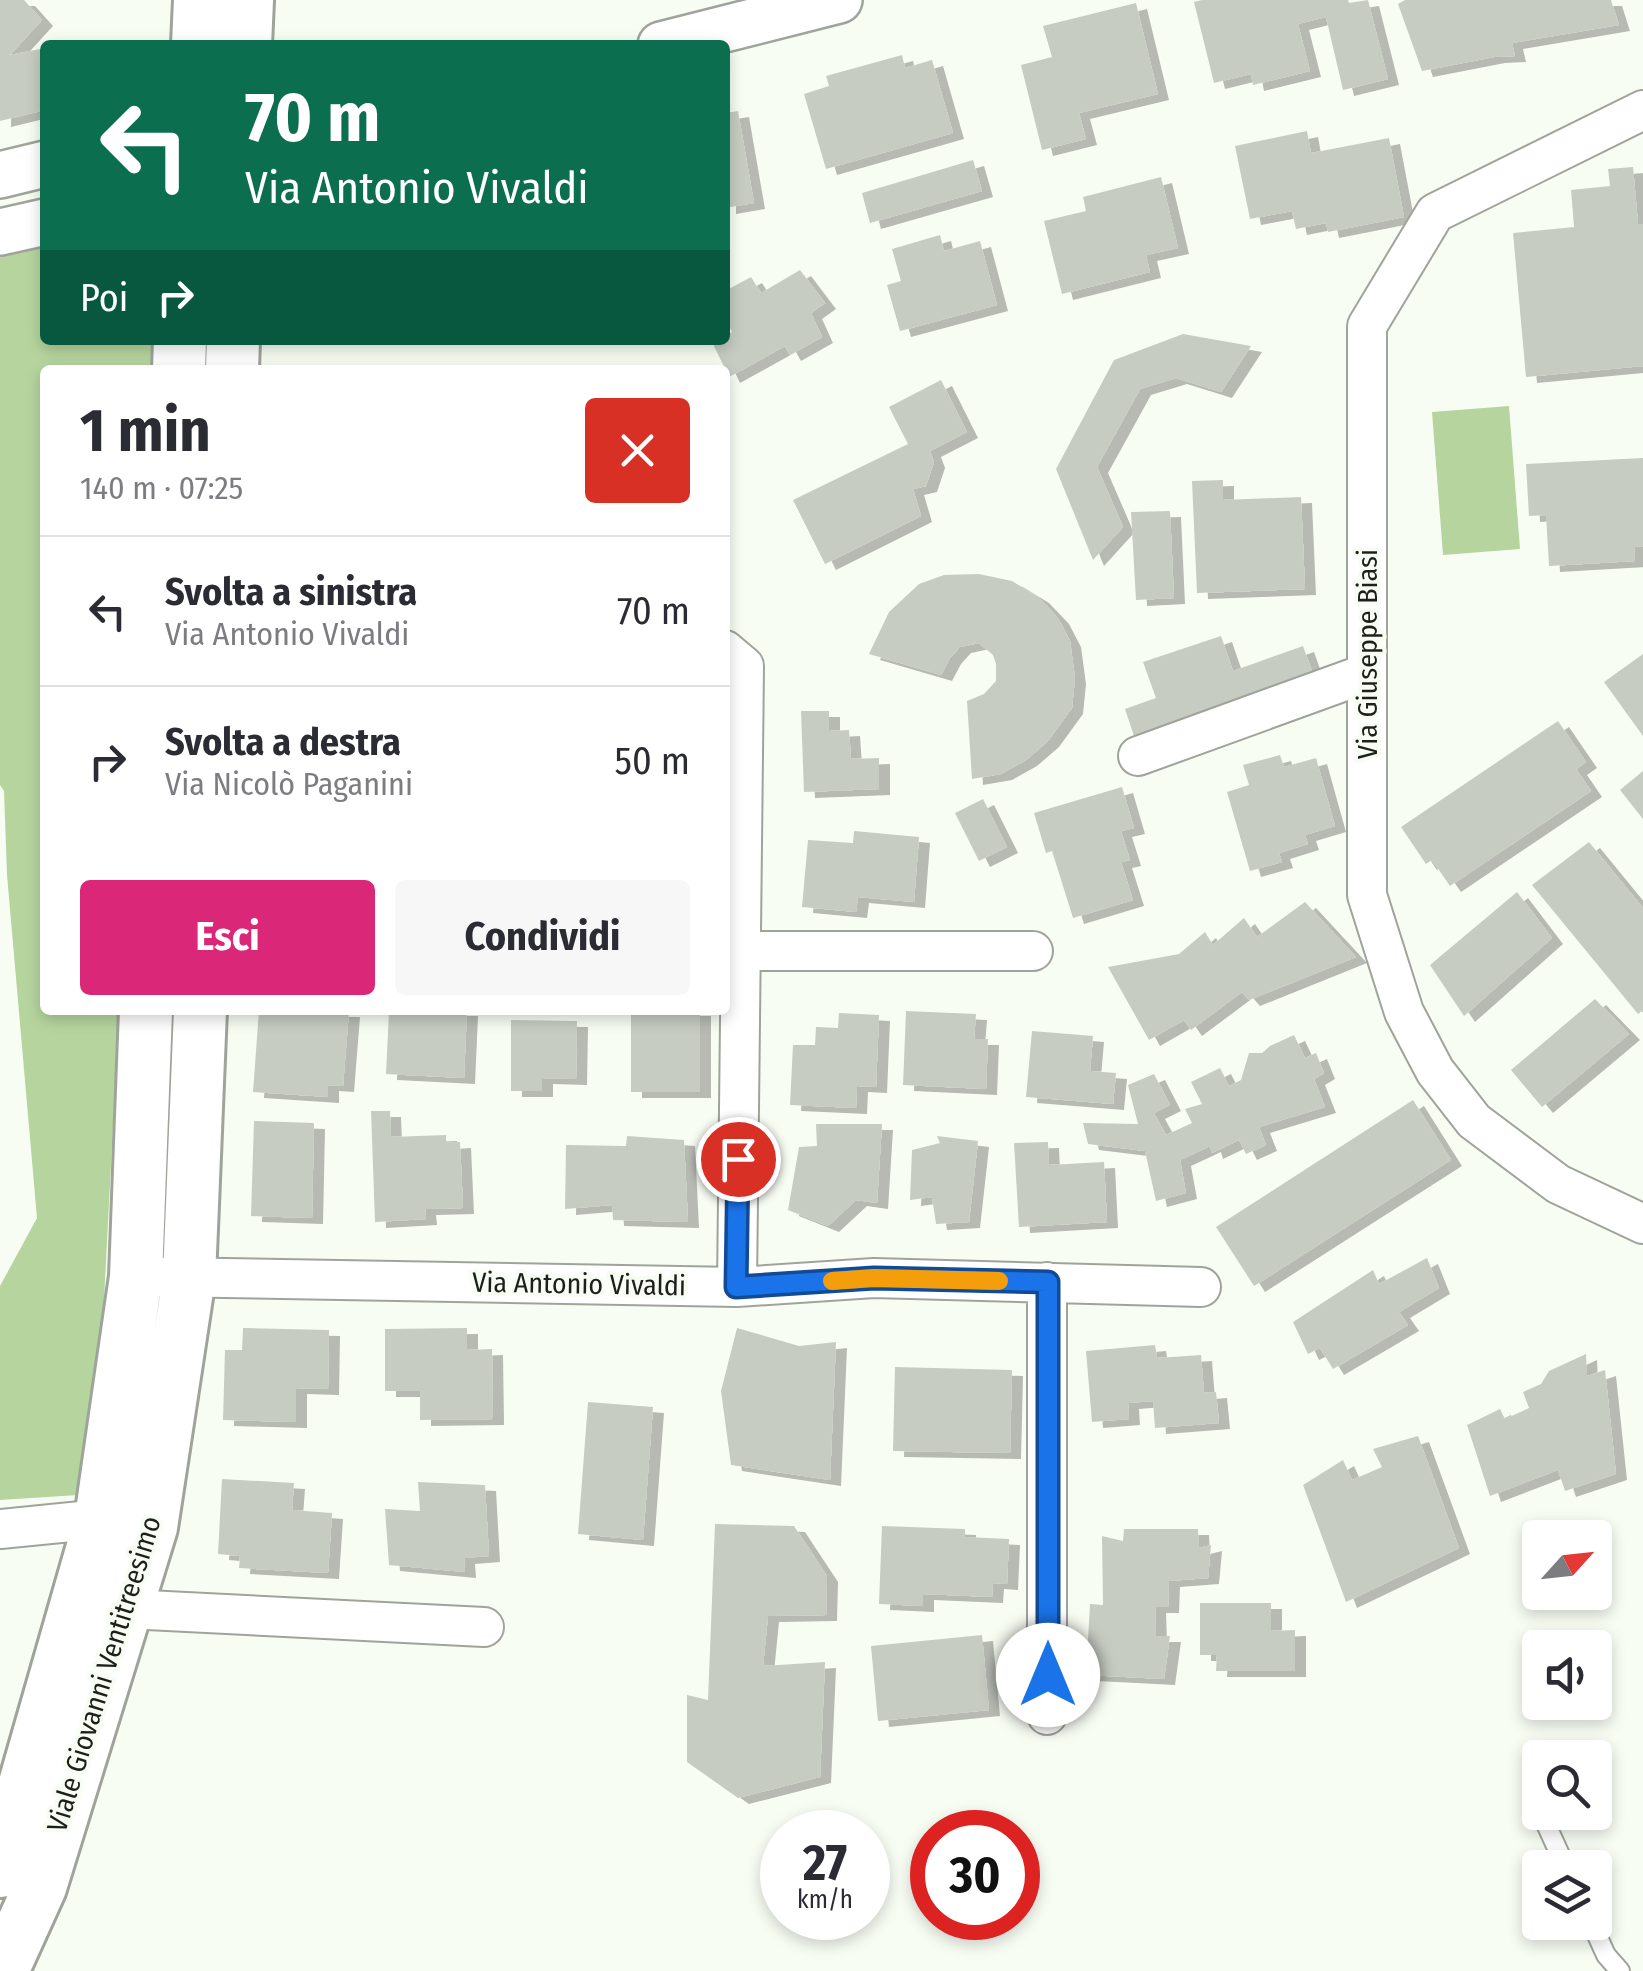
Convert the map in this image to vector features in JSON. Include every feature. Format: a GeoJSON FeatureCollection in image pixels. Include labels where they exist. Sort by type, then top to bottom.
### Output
{"type":"FeatureCollection","features":[{"type":"Feature","properties":{"kind":"main road"},"geometry":{"type":"LineString","coordinates":[[198,40],[200,0]]}},
{"type":"Feature","properties":{"kind":"main road"},"geometry":{"type":"LineString","coordinates":[[245,40],[247,0]]}},
{"type":"Feature","properties":{"kind":"main road","name":"Viale Giovanni Ventitreesimo"},"geometry":{"type":"LineString","coordinates":[[2,1971],[40,1886],[127,1609],[126,1523],[146,1015]]}},
{"type":"Feature","properties":{"kind":"main road","name":"Viale Giovanni Ventitreesimo"},"geometry":{"type":"LineString","coordinates":[[0,1871],[126,1523],[188,1277],[200,1015]]}},
{"type":"Feature","properties":{"kind":"street"},"geometry":{"type":"LineString","coordinates":[[681,40],[840,0]]}},
{"type":"Feature","properties":{"kind":"street","name":"Via Giuseppe Biasi"},"geometry":{"type":"LineString","coordinates":[[1643,110],[1435,213],[1367,326],[1366,673],[1366,894],[1404,1012],[1435,1071],[1474,1121],[1558,1184],[1643,1224]]}},
{"type":"Feature","properties":{"kind":"street"},"geometry":{"type":"LineString","coordinates":[[0,175],[40,165]]}},
{"type":"Feature","properties":{"kind":"street"},"geometry":{"type":"LineString","coordinates":[[0,232],[40,223]]}},
{"type":"Feature","properties":{"kind":"street"},"geometry":{"type":"LineString","coordinates":[[735,658],[736,1287]]}},
{"type":"Feature","properties":{"kind":"street"},"geometry":{"type":"LineString","coordinates":[[1138,756],[1366,673]]}},
{"type":"Feature","properties":{"kind":"street"},"geometry":{"type":"LineString","coordinates":[[733,950],[1033,951]]}},
{"type":"Feature","properties":{"kind":"street","name":"Via Antonio Vivaldi"},"geometry":{"type":"LineString","coordinates":[[136,1277],[736,1287],[874,1278],[1201,1287]]}},
{"type":"Feature","properties":{"kind":"street"},"geometry":{"type":"LineString","coordinates":[[1048,1282],[1048,1715]]}},
{"type":"Feature","properties":{"kind":"street"},"geometry":{"type":"LineString","coordinates":[[0,1529],[126,1523]]}},
{"type":"Feature","properties":{"kind":"street"},"geometry":{"type":"LineString","coordinates":[[127,1609],[484,1627]]}},
{"type":"Feature","properties":{"kind":"lane"},"geometry":{"type":"LineString","coordinates":[[1599,1940],[1620,1971]]}},
{"type":"Feature","properties":{"kind":"green space"},"geometry":{"type":"Polygon","coordinates":[[[40,243],[40,345],[155,345],[153,365],[40,365],[40,1015],[119,1015],[94,1494],[0,1500],[0,1286],[37,1218],[7,875],[4,791],[0,785],[0,254],[40,243]]]}},
{"type":"Feature","properties":{"kind":"green space"},"geometry":{"type":"Polygon","coordinates":[[[1509,406],[1520,549],[1443,555],[1432,412],[1509,406]]]}},
{"type":"Feature","properties":{"kind":"building"},"geometry":{"type":"Polygon","coordinates":[[[0,0],[24,0],[42,20],[10,55],[40,49],[40,111],[0,121],[0,0]]]}},
{"type":"Feature","properties":{"kind":"building"},"geometry":{"type":"Polygon","coordinates":[[[1368,0],[1388,79],[1343,90],[1326,17],[1298,24],[1310,71],[1253,85],[1251,74],[1214,83],[1194,2],[1368,0]]]}},
{"type":"Feature","properties":{"kind":"building"},"geometry":{"type":"Polygon","coordinates":[[[1405,0],[1611,0],[1619,25],[1512,43],[1515,56],[1422,71],[1398,4],[1405,0]]]}},
{"type":"Feature","properties":{"kind":"building"},"geometry":{"type":"Polygon","coordinates":[[[1136,3],[1158,94],[1079,113],[1086,139],[1042,150],[1021,65],[1052,57],[1043,26],[1136,3]]]}},
{"type":"Feature","properties":{"kind":"building"},"geometry":{"type":"Polygon","coordinates":[[[902,55],[905,68],[932,60],[953,133],[826,169],[804,94],[829,86],[826,76],[902,55]]]}},
{"type":"Feature","properties":{"kind":"building"},"geometry":{"type":"Polygon","coordinates":[[[738,111],[754,203],[730,207],[730,112],[738,111]]]}},
{"type":"Feature","properties":{"kind":"building"},"geometry":{"type":"Polygon","coordinates":[[[1307,131],[1311,153],[1389,138],[1404,217],[1328,232],[1326,223],[1296,229],[1292,211],[1250,219],[1235,146],[1307,131]]]}},
{"type":"Feature","properties":{"kind":"building"},"geometry":{"type":"Polygon","coordinates":[[[973,160],[982,191],[870,223],[862,193],[973,160]]]}},
{"type":"Feature","properties":{"kind":"building"},"geometry":{"type":"Polygon","coordinates":[[[1633,167],[1638,224],[1643,224],[1643,366],[1526,377],[1513,233],[1574,227],[1571,190],[1610,186],[1608,169],[1633,167]]]}},
{"type":"Feature","properties":{"kind":"building"},"geometry":{"type":"Polygon","coordinates":[[[1161,177],[1178,248],[1146,255],[1150,272],[1062,294],[1044,221],[1086,211],[1083,197],[1161,177]]]}},
{"type":"Feature","properties":{"kind":"building"},"geometry":{"type":"Polygon","coordinates":[[[940,235],[944,251],[980,241],[997,305],[900,331],[887,285],[901,281],[892,249],[940,235]]]}},
{"type":"Feature","properties":{"kind":"building"},"geometry":{"type":"Polygon","coordinates":[[[800,270],[825,303],[811,313],[822,337],[790,355],[785,346],[730,376],[730,365],[723,365],[713,345],[730,345],[730,288],[751,277],[761,293],[800,270]]]}},
{"type":"Feature","properties":{"kind":"building"},"geometry":{"type":"Polygon","coordinates":[[[1183,334],[1251,346],[1221,392],[1176,378],[1140,389],[1097,467],[1123,527],[1093,560],[1056,469],[1114,360],[1183,334]]]}},
{"type":"Feature","properties":{"kind":"building"},"geometry":{"type":"Polygon","coordinates":[[[941,380],[967,432],[930,451],[934,462],[926,486],[913,489],[921,516],[825,564],[793,500],[908,444],[889,407],[941,380]]]}},
{"type":"Feature","properties":{"kind":"building"},"geometry":{"type":"Polygon","coordinates":[[[1643,458],[1643,546],[1634,547],[1635,561],[1549,566],[1546,515],[1529,516],[1526,464],[1643,458]]]}},
{"type":"Feature","properties":{"kind":"building"},"geometry":{"type":"Polygon","coordinates":[[[1223,480],[1223,500],[1301,497],[1305,589],[1197,593],[1192,481],[1223,480]]]}},
{"type":"Feature","properties":{"kind":"building"},"geometry":{"type":"Polygon","coordinates":[[[1170,511],[1174,598],[1136,600],[1131,512],[1170,511]]]}},
{"type":"Feature","properties":{"kind":"building"},"geometry":{"type":"Polygon","coordinates":[[[979,574],[1012,581],[1038,597],[1058,618],[1070,641],[1075,678],[1072,708],[1048,741],[1001,774],[972,779],[967,701],[984,694],[996,681],[993,655],[979,643],[960,647],[941,675],[869,654],[889,612],[919,584],[944,575],[979,574]]]}},
{"type":"Feature","properties":{"kind":"building"},"geometry":{"type":"Polygon","coordinates":[[[1221,636],[1233,671],[1303,646],[1313,674],[1134,736],[1125,709],[1156,698],[1143,662],[1221,636]]]}},
{"type":"Feature","properties":{"kind":"building"},"geometry":{"type":"Polygon","coordinates":[[[1643,654],[1643,736],[1604,682],[1643,654]]]}},
{"type":"Feature","properties":{"kind":"building"},"geometry":{"type":"Polygon","coordinates":[[[801,711],[829,711],[829,731],[849,730],[851,759],[879,758],[879,789],[804,792],[801,711]]]}},
{"type":"Feature","properties":{"kind":"building"},"geometry":{"type":"Polygon","coordinates":[[[1558,721],[1586,762],[1576,769],[1591,791],[1450,886],[1432,860],[1426,864],[1401,827],[1558,721]]]}},
{"type":"Feature","properties":{"kind":"building"},"geometry":{"type":"Polygon","coordinates":[[[1280,755],[1284,767],[1316,758],[1335,826],[1305,835],[1308,844],[1279,853],[1282,862],[1250,871],[1227,792],[1249,785],[1243,765],[1280,755]]]}},
{"type":"Feature","properties":{"kind":"building"},"geometry":{"type":"Polygon","coordinates":[[[1643,771],[1643,819],[1620,790],[1643,771]]]}},
{"type":"Feature","properties":{"kind":"building"},"geometry":{"type":"Polygon","coordinates":[[[1122,787],[1134,828],[1121,831],[1130,860],[1121,862],[1133,900],[1073,918],[1052,851],[1046,853],[1034,813],[1122,787]]]}},
{"type":"Feature","properties":{"kind":"building"},"geometry":{"type":"Polygon","coordinates":[[[983,799],[1007,847],[979,861],[955,813],[983,799]]]}},
{"type":"Feature","properties":{"kind":"building"},"geometry":{"type":"Polygon","coordinates":[[[854,831],[919,837],[914,902],[858,897],[856,912],[802,907],[808,840],[853,843],[854,831]]]}},
{"type":"Feature","properties":{"kind":"building"},"geometry":{"type":"Polygon","coordinates":[[[1589,842],[1643,908],[1643,1010],[1638,1014],[1532,885],[1589,842]]]}},
{"type":"Feature","properties":{"kind":"building"},"geometry":{"type":"Polygon","coordinates":[[[1517,892],[1552,938],[1464,1016],[1430,965],[1517,892]]]}},
{"type":"Feature","properties":{"kind":"building"},"geometry":{"type":"Polygon","coordinates":[[[1305,902],[1356,957],[1249,1000],[1242,992],[1191,1030],[1184,1020],[1149,1040],[1108,967],[1179,954],[1205,932],[1213,945],[1244,918],[1257,937],[1305,902]]]}},
{"type":"Feature","properties":{"kind":"building"},"geometry":{"type":"Polygon","coordinates":[[[1595,999],[1629,1034],[1542,1107],[1511,1070],[1595,999]]]}},
{"type":"Feature","properties":{"kind":"building"},"geometry":{"type":"Polygon","coordinates":[[[906,1011],[976,1014],[974,1039],[988,1039],[986,1089],[903,1085],[906,1011]]]}},
{"type":"Feature","properties":{"kind":"building"},"geometry":{"type":"Polygon","coordinates":[[[839,1013],[879,1015],[876,1087],[857,1086],[856,1108],[790,1105],[793,1045],[815,1045],[816,1027],[838,1028],[839,1013]]]}},
{"type":"Feature","properties":{"kind":"building"},"geometry":{"type":"Polygon","coordinates":[[[259,1015],[349,1015],[343,1086],[328,1085],[328,1097],[253,1092],[259,1015]]]}},
{"type":"Feature","properties":{"kind":"building"},"geometry":{"type":"Polygon","coordinates":[[[389,1015],[467,1015],[464,1078],[386,1074],[389,1015]]]}},
{"type":"Feature","properties":{"kind":"building"},"geometry":{"type":"Polygon","coordinates":[[[631,1015],[700,1015],[700,1092],[631,1092],[631,1015]]]}},
{"type":"Feature","properties":{"kind":"building"},"geometry":{"type":"Polygon","coordinates":[[[511,1020],[577,1021],[576,1079],[542,1078],[542,1091],[511,1091],[511,1020]]]}},
{"type":"Feature","properties":{"kind":"building"},"geometry":{"type":"Polygon","coordinates":[[[1032,1031],[1093,1036],[1090,1071],[1116,1073],[1113,1104],[1026,1097],[1032,1031]]]}},
{"type":"Feature","properties":{"kind":"building"},"geometry":{"type":"Polygon","coordinates":[[[1294,1035],[1305,1058],[1316,1053],[1324,1073],[1314,1079],[1325,1107],[1259,1127],[1266,1145],[1246,1154],[1239,1140],[1212,1153],[1210,1146],[1180,1160],[1186,1193],[1156,1201],[1145,1151],[1088,1144],[1083,1123],[1138,1124],[1128,1085],[1154,1074],[1170,1105],[1154,1113],[1166,1135],[1192,1123],[1185,1109],[1202,1104],[1191,1082],[1220,1068],[1229,1086],[1241,1080],[1249,1053],[1262,1053],[1294,1035]]]}},
{"type":"Feature","properties":{"kind":"building"},"geometry":{"type":"Polygon","coordinates":[[[1413,1100],[1451,1160],[1254,1286],[1216,1227],[1413,1100]]]}},
{"type":"Feature","properties":{"kind":"building"},"geometry":{"type":"Polygon","coordinates":[[[371,1111],[390,1111],[391,1137],[446,1135],[446,1143],[460,1142],[463,1208],[425,1209],[426,1219],[375,1222],[371,1111]]]}},
{"type":"Feature","properties":{"kind":"building"},"geometry":{"type":"Polygon","coordinates":[[[254,1121],[314,1123],[312,1218],[251,1216],[254,1121]]]}},
{"type":"Feature","properties":{"kind":"building"},"geometry":{"type":"Polygon","coordinates":[[[816,1124],[882,1124],[877,1203],[856,1200],[828,1226],[788,1210],[799,1147],[817,1146],[816,1124]]]}},
{"type":"Feature","properties":{"kind":"building"},"geometry":{"type":"Polygon","coordinates":[[[627,1136],[684,1140],[688,1222],[613,1220],[612,1205],[565,1209],[566,1145],[626,1146],[627,1136]]]}},
{"type":"Feature","properties":{"kind":"building"},"geometry":{"type":"Polygon","coordinates":[[[937,1136],[978,1141],[969,1222],[936,1224],[932,1197],[910,1200],[912,1150],[940,1143],[937,1136]]]}},
{"type":"Feature","properties":{"kind":"building"},"geometry":{"type":"Polygon","coordinates":[[[1048,1142],[1049,1165],[1104,1162],[1107,1222],[1019,1227],[1014,1143],[1048,1142]]]}},
{"type":"Feature","properties":{"kind":"building"},"geometry":{"type":"Polygon","coordinates":[[[1427,1258],[1439,1288],[1399,1312],[1408,1325],[1333,1369],[1320,1348],[1308,1354],[1293,1322],[1373,1270],[1379,1284],[1427,1258]]]}},
{"type":"Feature","properties":{"kind":"building"},"geometry":{"type":"Polygon","coordinates":[[[243,1328],[329,1330],[328,1389],[296,1388],[296,1422],[223,1420],[225,1350],[242,1350],[243,1328]]]}},
{"type":"Feature","properties":{"kind":"building"},"geometry":{"type":"Polygon","coordinates":[[[467,1328],[467,1350],[492,1349],[493,1419],[420,1420],[420,1391],[385,1391],[385,1329],[467,1328]]]}},
{"type":"Feature","properties":{"kind":"building"},"geometry":{"type":"Polygon","coordinates":[[[737,1328],[799,1346],[836,1342],[830,1480],[731,1465],[721,1391],[737,1328]]]}},
{"type":"Feature","properties":{"kind":"building"},"geometry":{"type":"Polygon","coordinates":[[[1155,1345],[1157,1358],[1201,1355],[1204,1393],[1216,1392],[1219,1423],[1155,1428],[1153,1401],[1128,1403],[1129,1419],[1092,1422],[1086,1351],[1155,1345]]]}},
{"type":"Feature","properties":{"kind":"building"},"geometry":{"type":"Polygon","coordinates":[[[1586,1354],[1587,1376],[1605,1370],[1616,1474],[1565,1491],[1558,1470],[1490,1496],[1467,1425],[1500,1409],[1505,1419],[1529,1408],[1523,1392],[1541,1384],[1549,1371],[1586,1354]]]}},
{"type":"Feature","properties":{"kind":"building"},"geometry":{"type":"Polygon","coordinates":[[[895,1367],[1012,1370],[1010,1453],[893,1451],[895,1367]]]}},
{"type":"Feature","properties":{"kind":"building"},"geometry":{"type":"Polygon","coordinates":[[[588,1402],[653,1407],[643,1540],[578,1534],[588,1402]]]}},
{"type":"Feature","properties":{"kind":"building"},"geometry":{"type":"Polygon","coordinates":[[[1418,1436],[1459,1548],[1346,1602],[1303,1485],[1343,1460],[1352,1480],[1382,1467],[1373,1449],[1418,1436]]]}},
{"type":"Feature","properties":{"kind":"building"},"geometry":{"type":"Polygon","coordinates":[[[222,1479],[294,1483],[292,1510],[332,1513],[328,1573],[239,1568],[240,1556],[218,1554],[222,1479]]]}},
{"type":"Feature","properties":{"kind":"building"},"geometry":{"type":"Polygon","coordinates":[[[418,1482],[485,1485],[489,1556],[464,1558],[465,1572],[389,1565],[385,1509],[420,1511],[418,1482]]]}},
{"type":"Feature","properties":{"kind":"building"},"geometry":{"type":"Polygon","coordinates":[[[715,1524],[794,1526],[827,1576],[826,1615],[768,1616],[763,1666],[825,1662],[820,1777],[738,1798],[687,1762],[687,1695],[708,1700],[715,1524]]]}},
{"type":"Feature","properties":{"kind":"building"},"geometry":{"type":"Polygon","coordinates":[[[882,1526],[965,1529],[965,1537],[1009,1539],[1007,1584],[993,1583],[992,1597],[923,1594],[923,1606],[879,1604],[882,1526]]]}},
{"type":"Feature","properties":{"kind":"building"},"geometry":{"type":"Polygon","coordinates":[[[1124,1529],[1198,1529],[1199,1548],[1211,1545],[1208,1578],[1169,1581],[1168,1607],[1155,1607],[1156,1636],[1170,1636],[1164,1679],[1086,1675],[1090,1604],[1103,1605],[1102,1536],[1123,1541],[1124,1529]]]}},
{"type":"Feature","properties":{"kind":"building"},"geometry":{"type":"Polygon","coordinates":[[[1200,1603],[1271,1603],[1271,1631],[1295,1630],[1295,1671],[1216,1671],[1217,1655],[1200,1655],[1200,1603]]]}},
{"type":"Feature","properties":{"kind":"building"},"geometry":{"type":"Polygon","coordinates":[[[982,1635],[989,1710],[878,1721],[871,1646],[982,1635]]]}},
{"type":"Feature","properties":{"kind":"slow traffic"},"geometry":{"type":"LineString","coordinates":[[832,1281],[999,1281]]}},
{"type":"Feature","properties":{"kind":"route"},"geometry":{"type":"LineString","coordinates":[[738,1159],[736,1287],[874,1278],[1048,1282],[1048,1675]]}}]}
